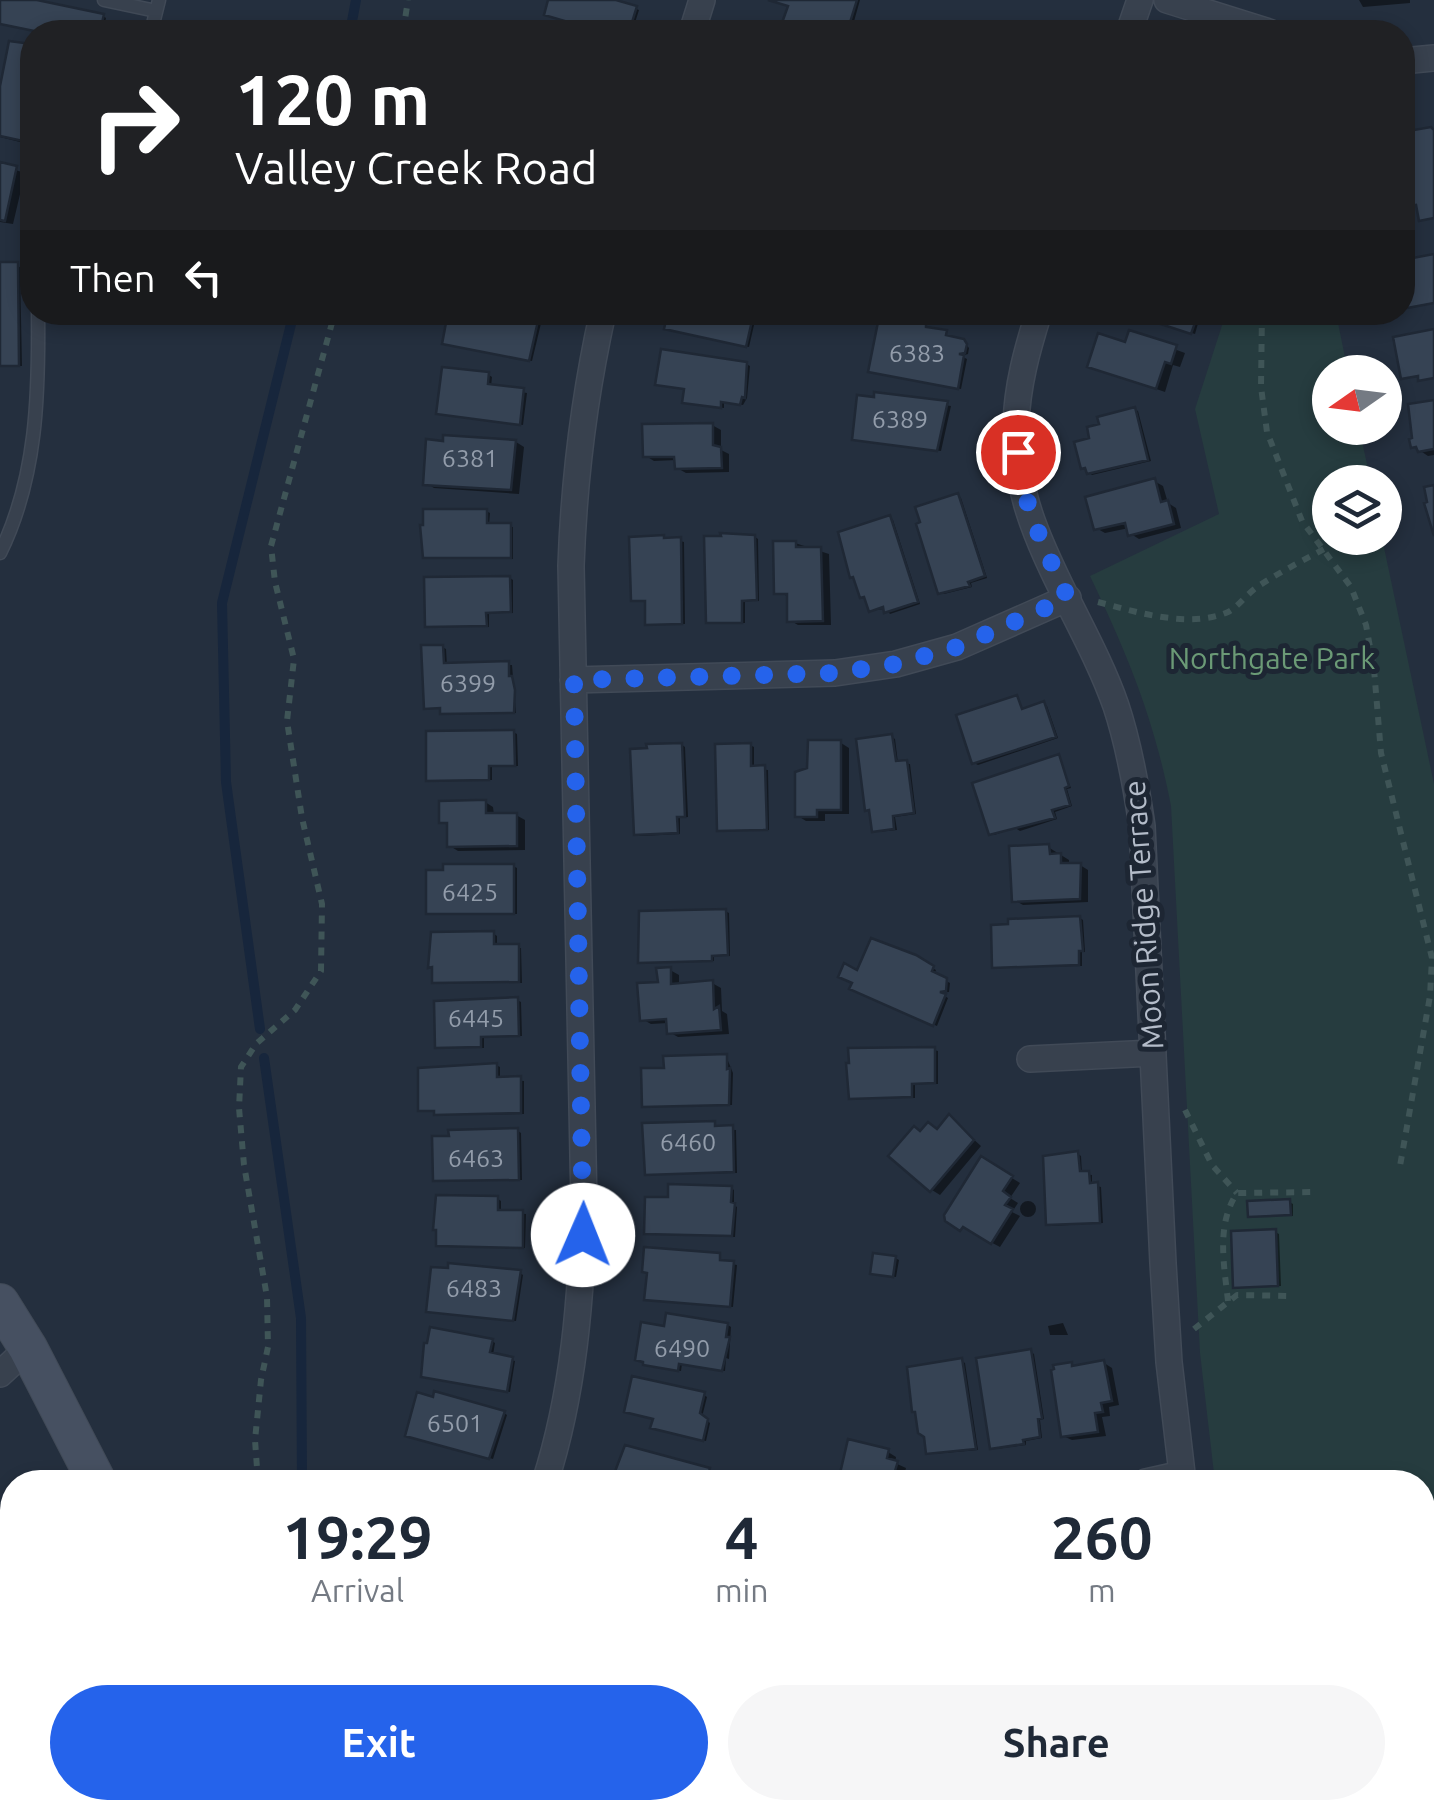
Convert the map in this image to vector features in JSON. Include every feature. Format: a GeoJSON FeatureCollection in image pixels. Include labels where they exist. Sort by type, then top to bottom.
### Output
{"type":"FeatureCollection","features":[{"type":"Feature","properties":{"kind":"main road"},"geometry":{"type":"LineString","coordinates":[[0,1303],[28,1348],[91,1470]]}},
{"type":"Feature","properties":{"kind":"street"},"geometry":{"type":"LineString","coordinates":[[1167,0],[1231,20]]}},
{"type":"Feature","properties":{"kind":"street"},"geometry":{"type":"LineString","coordinates":[[548,1470],[570,1382],[581,1294],[584,1205],[571,566],[574,476],[599,325]]}},
{"type":"Feature","properties":{"kind":"street","name":"Moon Ridge Terrace"},"geometry":{"type":"LineString","coordinates":[[1036,325],[1019,382],[1015,429],[1020,476],[1032,522],[1116,705],[1132,763],[1142,826],[1169,1362],[1182,1470]]}},
{"type":"Feature","properties":{"kind":"street"},"geometry":{"type":"LineString","coordinates":[[574,680],[835,673],[896,664],[957,647],[1068,598]]}},
{"type":"Feature","properties":{"kind":"street"},"geometry":{"type":"LineString","coordinates":[[1030,1058],[1153,1054]]}},
{"type":"Feature","properties":{"kind":"street"},"geometry":{"type":"LineString","coordinates":[[0,1374],[28,1348]]}},
{"type":"Feature","properties":{"kind":"lane"},"geometry":{"type":"LineString","coordinates":[[104,0],[158,5]]}},
{"type":"Feature","properties":{"kind":"lane"},"geometry":{"type":"LineString","coordinates":[[0,553],[10,531],[32,450],[39,376],[38,325]]}},
{"type":"Feature","properties":{"kind":"path"},"geometry":{"type":"LineString","coordinates":[[257,1470],[254,1440],[268,1347],[267,1297],[244,1165],[239,1108],[241,1068],[256,1044],[295,1010],[322,971],[322,904],[302,818],[287,721],[294,659],[275,582],[271,546],[331,325]]}},
{"type":"Feature","properties":{"kind":"path"},"geometry":{"type":"LineString","coordinates":[[1262,325],[1261,387],[1267,432],[1302,520],[1312,533]]}},
{"type":"Feature","properties":{"kind":"path"},"geometry":{"type":"LineString","coordinates":[[1098,602],[1178,618],[1209,617],[1230,611],[1260,586],[1314,555]]}},
{"type":"Feature","properties":{"kind":"path"},"geometry":{"type":"LineString","coordinates":[[1328,555],[1351,587],[1366,625],[1381,753],[1432,958],[1430,996],[1400,1166]]}},
{"type":"Feature","properties":{"kind":"path"},"geometry":{"type":"LineString","coordinates":[[1182,1104],[1212,1165],[1236,1193]]}},
{"type":"Feature","properties":{"kind":"path"},"geometry":{"type":"LineString","coordinates":[[1236,1193],[1318,1192]]}},
{"type":"Feature","properties":{"kind":"path"},"geometry":{"type":"LineString","coordinates":[[1228,1301],[1224,1212],[1236,1193]]}},
{"type":"Feature","properties":{"kind":"path"},"geometry":{"type":"LineString","coordinates":[[1194,1329],[1237,1295],[1292,1296]]}},
{"type":"Feature","properties":{"kind":"green space","name":"Northgate Park"},"geometry":{"type":"Polygon","coordinates":[[[1222,325],[1338,325],[1345,355],[1312,355],[1312,445],[1363,445],[1367,465],[1312,465],[1312,555],[1386,555],[1434,784],[1434,1470],[1214,1470],[1200,1353],[1171,806],[1157,744],[1138,688],[1090,576],[1219,514],[1195,409],[1222,325]]]}},
{"type":"Feature","properties":{"kind":"building"},"geometry":{"type":"Polygon","coordinates":[[[0,0],[37,0],[104,14],[103,20],[20,20],[20,28],[0,24],[0,0]]]}},
{"type":"Feature","properties":{"kind":"building"},"geometry":{"type":"Polygon","coordinates":[[[548,0],[616,0],[637,6],[633,20],[561,20],[544,15],[548,0]]]}},
{"type":"Feature","properties":{"kind":"building"},"geometry":{"type":"Polygon","coordinates":[[[768,0],[857,0],[851,20],[783,20],[788,6],[768,0]]]}},
{"type":"Feature","properties":{"kind":"building"},"geometry":{"type":"Polygon","coordinates":[[[9,41],[20,42],[20,140],[0,136],[0,86],[9,41]]]}},
{"type":"Feature","properties":{"kind":"building"},"geometry":{"type":"Polygon","coordinates":[[[1415,130],[1434,130],[1434,218],[1419,221],[1415,205],[1415,130]]]}},
{"type":"Feature","properties":{"kind":"building"},"geometry":{"type":"Polygon","coordinates":[[[0,162],[17,166],[5,221],[0,220],[0,162]]]}},
{"type":"Feature","properties":{"kind":"building"},"geometry":{"type":"Polygon","coordinates":[[[1434,254],[1434,303],[1415,307],[1415,258],[1434,254]]]}},
{"type":"Feature","properties":{"kind":"building"},"geometry":{"type":"Polygon","coordinates":[[[0,262],[18,262],[19,366],[0,366],[0,262]]]}},
{"type":"Feature","properties":{"kind":"building"},"geometry":{"type":"Polygon","coordinates":[[[446,325],[537,325],[529,361],[442,344],[446,325]]]}},
{"type":"Feature","properties":{"kind":"building"},"geometry":{"type":"Polygon","coordinates":[[[665,325],[751,325],[746,347],[664,329],[665,325]]]}},
{"type":"Feature","properties":{"kind":"building"},"geometry":{"type":"Polygon","coordinates":[[[877,325],[926,325],[947,330],[946,335],[964,339],[967,344],[965,353],[959,354],[964,355],[958,389],[868,372],[877,325]]]}},
{"type":"Feature","properties":{"kind":"building"},"geometry":{"type":"Polygon","coordinates":[[[1164,325],[1194,325],[1191,334],[1164,325]]]}},
{"type":"Feature","properties":{"kind":"building"},"geometry":{"type":"Polygon","coordinates":[[[1434,329],[1434,378],[1402,379],[1402,355],[1396,355],[1393,337],[1434,329]]]}},
{"type":"Feature","properties":{"kind":"building"},"geometry":{"type":"Polygon","coordinates":[[[1129,330],[1177,345],[1171,364],[1165,362],[1156,389],[1087,367],[1098,333],[1125,342],[1129,330]]]}},
{"type":"Feature","properties":{"kind":"building"},"geometry":{"type":"Polygon","coordinates":[[[661,349],[747,362],[745,398],[742,397],[740,405],[721,402],[721,408],[682,403],[684,389],[655,385],[661,349]]]}},
{"type":"Feature","properties":{"kind":"building"},"geometry":{"type":"Polygon","coordinates":[[[442,367],[489,372],[488,384],[524,388],[520,425],[436,414],[442,367]]]}},
{"type":"Feature","properties":{"kind":"building"},"geometry":{"type":"Polygon","coordinates":[[[874,392],[948,401],[937,451],[852,440],[857,395],[874,397],[874,392]]]}},
{"type":"Feature","properties":{"kind":"building"},"geometry":{"type":"Polygon","coordinates":[[[1434,400],[1434,449],[1418,452],[1416,447],[1411,448],[1409,439],[1412,438],[1408,404],[1434,400]]]}},
{"type":"Feature","properties":{"kind":"building"},"geometry":{"type":"Polygon","coordinates":[[[1135,407],[1148,460],[1087,474],[1085,468],[1081,469],[1074,442],[1089,438],[1087,427],[1099,424],[1097,417],[1135,407]]]}},
{"type":"Feature","properties":{"kind":"building"},"geometry":{"type":"Polygon","coordinates":[[[713,423],[713,445],[721,447],[722,468],[675,469],[674,457],[643,457],[642,424],[713,423]]]}},
{"type":"Feature","properties":{"kind":"building"},"geometry":{"type":"Polygon","coordinates":[[[443,435],[516,440],[511,490],[423,485],[426,439],[443,441],[443,435]]]}},
{"type":"Feature","properties":{"kind":"building"},"geometry":{"type":"Polygon","coordinates":[[[1155,478],[1161,502],[1168,500],[1174,524],[1128,536],[1125,523],[1094,530],[1085,497],[1155,478]]]}},
{"type":"Feature","properties":{"kind":"building"},"geometry":{"type":"Polygon","coordinates":[[[1434,485],[1434,536],[1424,503],[1424,487],[1434,485]]]}},
{"type":"Feature","properties":{"kind":"building"},"geometry":{"type":"Polygon","coordinates":[[[958,493],[985,576],[968,582],[970,586],[938,594],[916,524],[920,522],[915,507],[958,493]]]}},
{"type":"Feature","properties":{"kind":"building"},"geometry":{"type":"Polygon","coordinates":[[[423,509],[487,509],[487,523],[511,523],[511,558],[423,558],[423,509]]]}},
{"type":"Feature","properties":{"kind":"building"},"geometry":{"type":"Polygon","coordinates":[[[890,515],[918,602],[884,613],[883,607],[869,612],[853,577],[850,578],[838,532],[890,515]]]}},
{"type":"Feature","properties":{"kind":"building"},"geometry":{"type":"Polygon","coordinates":[[[720,533],[755,535],[757,600],[742,601],[742,623],[706,623],[704,536],[721,536],[720,533]]]}},
{"type":"Feature","properties":{"kind":"building"},"geometry":{"type":"Polygon","coordinates":[[[629,537],[681,537],[682,624],[645,625],[645,601],[631,601],[629,537]]]}},
{"type":"Feature","properties":{"kind":"building"},"geometry":{"type":"Polygon","coordinates":[[[773,541],[796,541],[796,547],[821,547],[823,621],[787,622],[787,594],[774,594],[773,541]]]}},
{"type":"Feature","properties":{"kind":"building"},"geometry":{"type":"Polygon","coordinates":[[[510,576],[511,612],[486,613],[487,626],[425,627],[424,577],[510,576]]]}},
{"type":"Feature","properties":{"kind":"building"},"geometry":{"type":"Polygon","coordinates":[[[421,645],[443,645],[444,663],[509,661],[509,676],[515,690],[514,713],[440,714],[440,708],[424,709],[421,645]]]}},
{"type":"Feature","properties":{"kind":"building"},"geometry":{"type":"Polygon","coordinates":[[[1017,695],[1022,709],[1044,701],[1056,737],[972,764],[956,715],[1017,695]]]}},
{"type":"Feature","properties":{"kind":"building"},"geometry":{"type":"Polygon","coordinates":[[[514,730],[515,766],[489,766],[489,780],[426,781],[426,731],[514,730]]]}},
{"type":"Feature","properties":{"kind":"building"},"geometry":{"type":"Polygon","coordinates":[[[892,734],[896,761],[907,760],[914,813],[893,816],[894,829],[872,832],[869,810],[865,811],[856,739],[892,734]]]}},
{"type":"Feature","properties":{"kind":"building"},"geometry":{"type":"Polygon","coordinates":[[[808,740],[841,740],[841,810],[817,810],[817,817],[795,817],[795,772],[807,768],[808,740]]]}},
{"type":"Feature","properties":{"kind":"building"},"geometry":{"type":"Polygon","coordinates":[[[682,743],[685,817],[677,817],[678,833],[634,835],[630,749],[647,748],[646,744],[682,743]]]}},
{"type":"Feature","properties":{"kind":"building"},"geometry":{"type":"Polygon","coordinates":[[[751,743],[751,766],[765,765],[767,830],[717,831],[715,744],[751,743]]]}},
{"type":"Feature","properties":{"kind":"building"},"geometry":{"type":"Polygon","coordinates":[[[1059,754],[1069,786],[1065,788],[1070,805],[1052,810],[1055,818],[989,835],[972,783],[1059,754]]]}},
{"type":"Feature","properties":{"kind":"building"},"geometry":{"type":"Polygon","coordinates":[[[486,800],[486,813],[517,813],[517,846],[447,847],[447,823],[439,823],[439,801],[486,800]]]}},
{"type":"Feature","properties":{"kind":"building"},"geometry":{"type":"Polygon","coordinates":[[[1049,844],[1050,854],[1061,853],[1061,863],[1081,863],[1080,899],[1012,902],[1009,846],[1049,844]]]}},
{"type":"Feature","properties":{"kind":"building"},"geometry":{"type":"Polygon","coordinates":[[[443,864],[514,864],[514,914],[426,914],[426,870],[443,870],[443,864]]]}},
{"type":"Feature","properties":{"kind":"building"},"geometry":{"type":"Polygon","coordinates":[[[726,909],[728,955],[712,956],[712,961],[638,963],[639,911],[726,909]]]}},
{"type":"Feature","properties":{"kind":"building"},"geometry":{"type":"Polygon","coordinates":[[[1080,916],[1083,951],[1079,951],[1079,965],[992,968],[991,925],[1008,924],[1008,919],[1080,916]]]}},
{"type":"Feature","properties":{"kind":"building"},"geometry":{"type":"Polygon","coordinates":[[[494,931],[494,944],[519,944],[519,982],[432,983],[432,967],[428,968],[431,932],[494,931]]]}},
{"type":"Feature","properties":{"kind":"building"},"geometry":{"type":"Polygon","coordinates":[[[871,938],[916,955],[934,966],[932,971],[947,978],[946,991],[940,992],[946,994],[933,1026],[849,989],[852,983],[838,977],[844,963],[857,970],[871,938]]]}},
{"type":"Feature","properties":{"kind":"building"},"geometry":{"type":"Polygon","coordinates":[[[671,967],[671,984],[713,980],[714,1009],[719,1006],[721,1030],[667,1034],[666,1019],[640,1021],[637,983],[658,982],[656,968],[671,967]]]}},
{"type":"Feature","properties":{"kind":"building"},"geometry":{"type":"Polygon","coordinates":[[[518,997],[519,1036],[481,1037],[481,1047],[435,1048],[434,1001],[518,997]]]}},
{"type":"Feature","properties":{"kind":"building"},"geometry":{"type":"Polygon","coordinates":[[[935,1047],[935,1083],[912,1084],[912,1097],[849,1099],[848,1048],[935,1047]]]}},
{"type":"Feature","properties":{"kind":"building"},"geometry":{"type":"Polygon","coordinates":[[[727,1054],[729,1105],[642,1107],[641,1068],[664,1068],[663,1056],[727,1054]]]}},
{"type":"Feature","properties":{"kind":"building"},"geometry":{"type":"Polygon","coordinates":[[[497,1063],[497,1077],[521,1076],[521,1113],[434,1115],[434,1111],[418,1111],[418,1068],[497,1063]]]}},
{"type":"Feature","properties":{"kind":"building"},"geometry":{"type":"Polygon","coordinates":[[[949,1114],[974,1140],[930,1192],[888,1156],[914,1126],[920,1131],[928,1122],[937,1129],[949,1114]]]}},
{"type":"Feature","properties":{"kind":"building"},"geometry":{"type":"Polygon","coordinates":[[[715,1121],[715,1126],[733,1125],[734,1172],[645,1175],[642,1123],[715,1121]]]}},
{"type":"Feature","properties":{"kind":"building"},"geometry":{"type":"Polygon","coordinates":[[[518,1128],[519,1180],[433,1181],[432,1136],[449,1136],[448,1130],[518,1128]]]}},
{"type":"Feature","properties":{"kind":"building"},"geometry":{"type":"Polygon","coordinates":[[[1078,1151],[1080,1171],[1089,1171],[1090,1183],[1098,1182],[1100,1223],[1046,1225],[1043,1156],[1078,1151]]]}},
{"type":"Feature","properties":{"kind":"building"},"geometry":{"type":"Polygon","coordinates":[[[981,1156],[1013,1176],[1003,1191],[1011,1197],[1005,1205],[1013,1209],[991,1244],[963,1227],[960,1231],[945,1221],[944,1215],[981,1156]]]}},
{"type":"Feature","properties":{"kind":"building"},"geometry":{"type":"Polygon","coordinates":[[[668,1184],[732,1186],[732,1236],[644,1234],[645,1197],[668,1197],[668,1184]]]}},
{"type":"Feature","properties":{"kind":"building"},"geometry":{"type":"Polygon","coordinates":[[[436,1195],[498,1196],[498,1210],[523,1210],[523,1248],[436,1246],[436,1195]]]}},
{"type":"Feature","properties":{"kind":"building"},"geometry":{"type":"Polygon","coordinates":[[[1290,1199],[1291,1215],[1248,1217],[1247,1201],[1290,1199]]]}},
{"type":"Feature","properties":{"kind":"building"},"geometry":{"type":"Polygon","coordinates":[[[1276,1229],[1278,1286],[1233,1288],[1231,1231],[1276,1229]]]}},
{"type":"Feature","properties":{"kind":"building"},"geometry":{"type":"Polygon","coordinates":[[[644,1247],[720,1253],[720,1260],[734,1261],[730,1307],[644,1300],[644,1247]]]}},
{"type":"Feature","properties":{"kind":"building"},"geometry":{"type":"Polygon","coordinates":[[[873,1253],[896,1256],[893,1277],[870,1274],[873,1253]]]}},
{"type":"Feature","properties":{"kind":"building"},"geometry":{"type":"Polygon","coordinates":[[[448,1263],[521,1270],[513,1321],[426,1312],[431,1267],[448,1268],[448,1263]]]}},
{"type":"Feature","properties":{"kind":"building"},"geometry":{"type":"Polygon","coordinates":[[[666,1313],[728,1323],[726,1337],[730,1337],[722,1371],[679,1364],[678,1371],[635,1360],[641,1322],[664,1326],[666,1313]]]}},
{"type":"Feature","properties":{"kind":"building"},"geometry":{"type":"Polygon","coordinates":[[[430,1327],[493,1339],[490,1352],[513,1357],[507,1392],[421,1377],[424,1343],[430,1327]]]}},
{"type":"Feature","properties":{"kind":"building"},"geometry":{"type":"Polygon","coordinates":[[[1031,1349],[1042,1418],[1038,1419],[1040,1437],[1023,1440],[1024,1444],[990,1449],[976,1358],[1031,1349]]]}},
{"type":"Feature","properties":{"kind":"building"},"geometry":{"type":"Polygon","coordinates":[[[962,1358],[976,1449],[926,1454],[924,1437],[918,1433],[912,1412],[907,1367],[962,1358]]]}},
{"type":"Feature","properties":{"kind":"building"},"geometry":{"type":"Polygon","coordinates":[[[1104,1360],[1112,1401],[1101,1403],[1103,1412],[1095,1413],[1098,1432],[1061,1437],[1053,1365],[1104,1360]]]}},
{"type":"Feature","properties":{"kind":"building"},"geometry":{"type":"Polygon","coordinates":[[[632,1376],[705,1392],[700,1413],[708,1419],[703,1441],[650,1428],[653,1419],[624,1412],[632,1376]]]}},
{"type":"Feature","properties":{"kind":"building"},"geometry":{"type":"Polygon","coordinates":[[[434,1391],[505,1411],[489,1459],[405,1436],[417,1392],[433,1397],[434,1391]]]}},
{"type":"Feature","properties":{"kind":"building"},"geometry":{"type":"Polygon","coordinates":[[[848,1439],[889,1449],[887,1458],[898,1461],[895,1470],[841,1470],[848,1439]]]}},
{"type":"Feature","properties":{"kind":"building"},"geometry":{"type":"Polygon","coordinates":[[[625,1445],[710,1468],[709,1470],[616,1470],[625,1445]]]}},
{"type":"Feature","properties":{"kind":"waterway"},"geometry":{"type":"LineString","coordinates":[[352,20],[356,0]]}},
{"type":"Feature","properties":{"kind":"waterway"},"geometry":{"type":"LineString","coordinates":[[260,1029],[226,782],[222,603],[291,325]]}},
{"type":"Feature","properties":{"kind":"waterway"},"geometry":{"type":"LineString","coordinates":[[264,1058],[301,1318],[302,1470]]}},
{"type":"Feature","properties":{"kind":"route"},"geometry":{"type":"LineString","coordinates":[[583,1235],[574,680],[835,673],[896,664],[957,647],[1068,598],[1032,522],[1018,452]]}}]}
